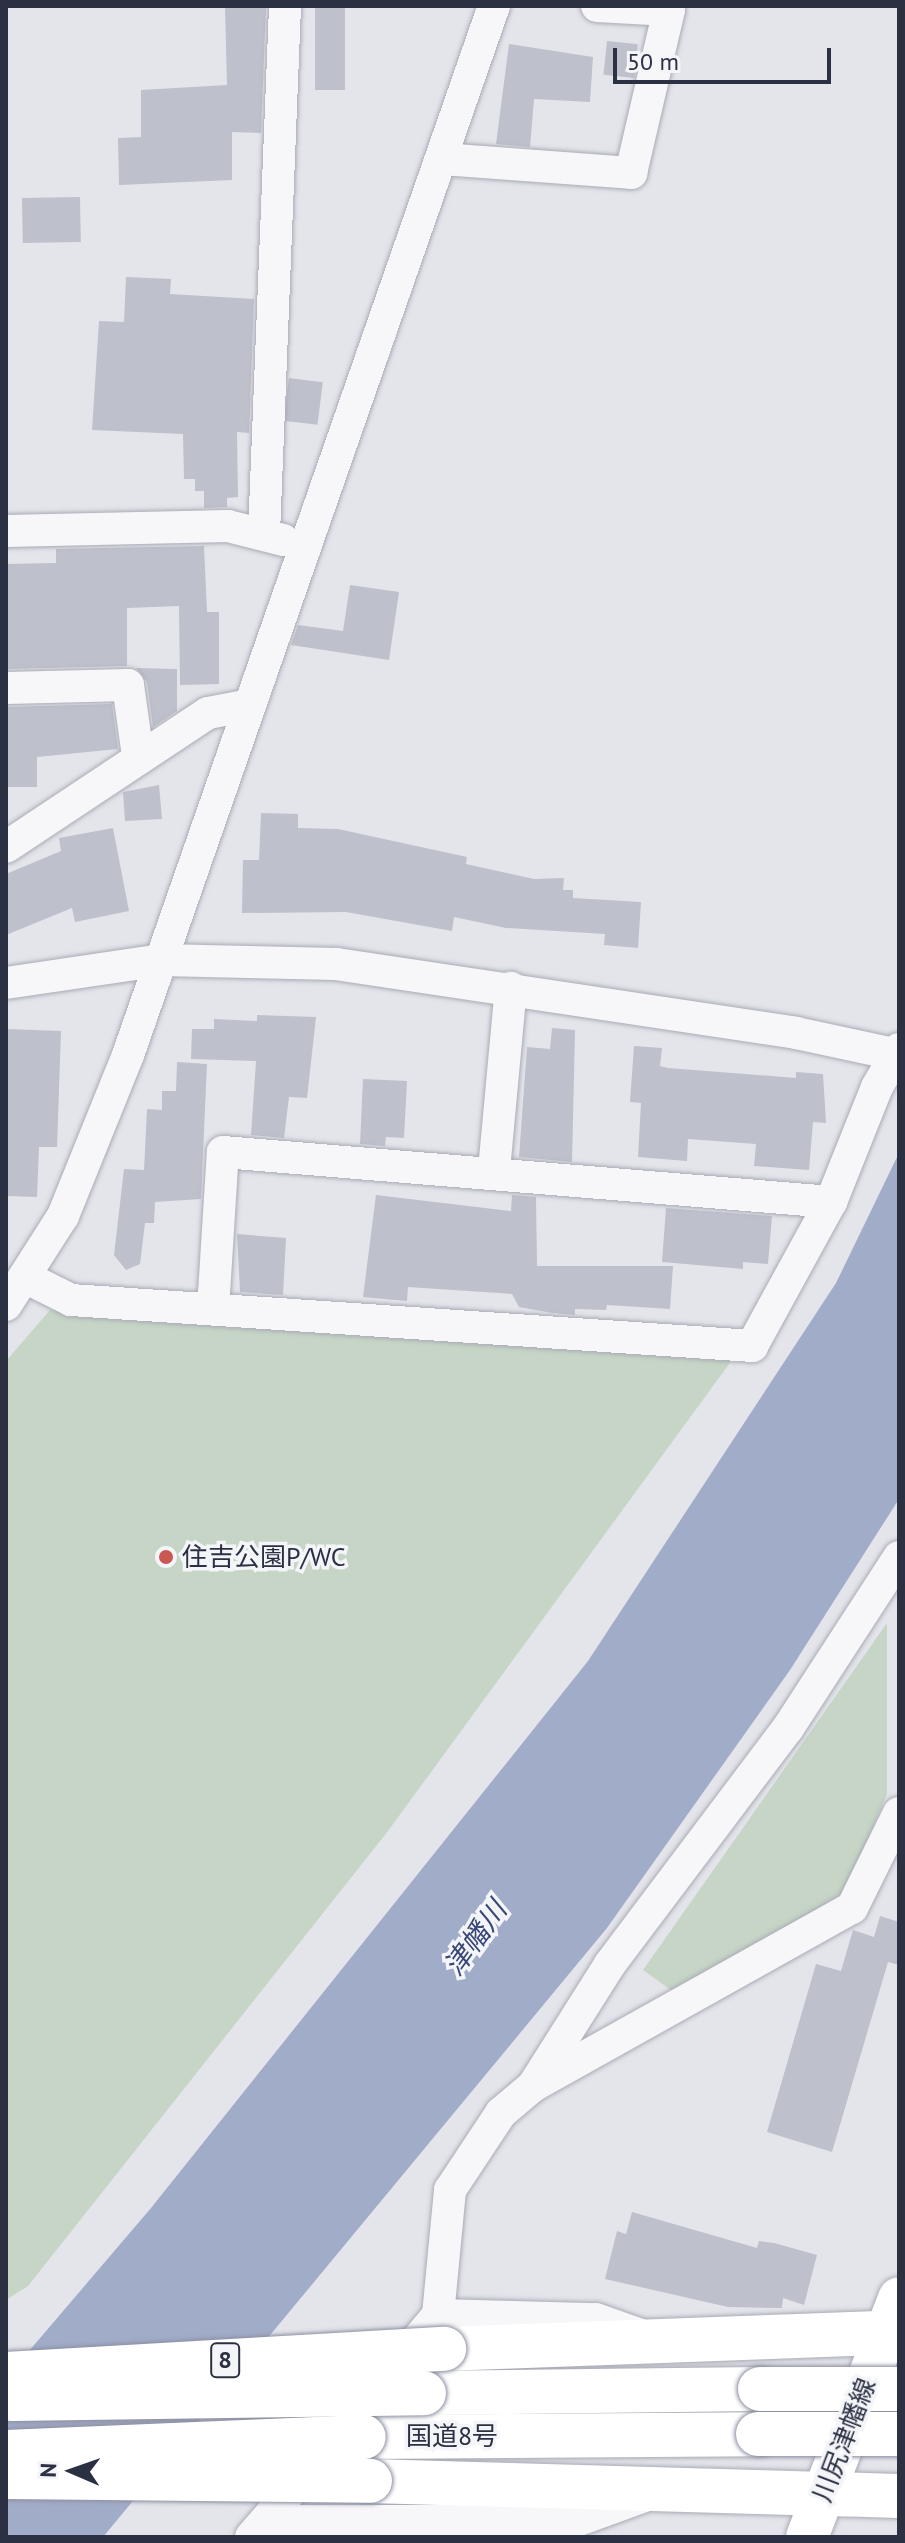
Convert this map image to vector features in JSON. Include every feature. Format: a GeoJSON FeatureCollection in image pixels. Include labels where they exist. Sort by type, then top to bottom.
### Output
{"type":"FeatureCollection","features":[{"type":"Feature","properties":{"kind":"highway"},"geometry":{"type":"LineString","coordinates":[[441,2332],[663,2342],[894,2322]]}},
{"type":"Feature","properties":{"kind":"highway","name":"8"},"geometry":{"type":"LineString","coordinates":[[6,2374],[441,2332]]}},
{"type":"Feature","properties":{"kind":"highway","name":"国道8号"},"geometry":{"type":"LineString","coordinates":[[6,2400],[899,2389]]}},
{"type":"Feature","properties":{"kind":"highway","name":"国道8号"},"geometry":{"type":"LineString","coordinates":[[6,2452],[364,2437],[899,2434]]}},
{"type":"Feature","properties":{"kind":"highway"},"geometry":{"type":"LineString","coordinates":[[6,2477],[670,2486],[899,2496]]}},
{"type":"Feature","properties":{"kind":"main road","name":"川尻津幡線"},"geometry":{"type":"LineString","coordinates":[[807,2537],[894,2322]]}},
{"type":"Feature","properties":{"kind":"street"},"geometry":{"type":"LineString","coordinates":[[264,534],[285,6]]}},
{"type":"Feature","properties":{"kind":"street"},"geometry":{"type":"LineString","coordinates":[[6,1305],[27,1278],[92,1150],[494,6]]}},
{"type":"Feature","properties":{"kind":"street"},"geometry":{"type":"LineString","coordinates":[[441,159],[631,173],[669,10],[597,6]]}},
{"type":"Feature","properties":{"kind":"street"},"geometry":{"type":"LineString","coordinates":[[6,531],[228,526],[305,547]]}},
{"type":"Feature","properties":{"kind":"street"},"geometry":{"type":"LineString","coordinates":[[6,688],[128,685],[138,756]]}},
{"type":"Feature","properties":{"kind":"street"},"geometry":{"type":"LineString","coordinates":[[10,836],[208,713],[250,705]]}},
{"type":"Feature","properties":{"kind":"street"},"geometry":{"type":"LineString","coordinates":[[6,983],[161,960],[336,964],[511,988],[898,1053],[831,1202],[752,1346],[71,1300],[27,1278]]}},
{"type":"Feature","properties":{"kind":"street"},"geometry":{"type":"LineString","coordinates":[[494,1170],[511,988]]}},
{"type":"Feature","properties":{"kind":"street"},"geometry":{"type":"LineString","coordinates":[[213,1309],[223,1152],[494,1170],[831,1202]]}},
{"type":"Feature","properties":{"kind":"street"},"geometry":{"type":"LineString","coordinates":[[533,2086],[610,1964],[788,1728],[899,1557]]}},
{"type":"Feature","properties":{"kind":"street"},"geometry":{"type":"LineString","coordinates":[[259,2529],[441,2332],[450,2190],[501,2113],[533,2086],[852,1908],[899,1813]]}},
{"type":"Feature","properties":{"kind":"street"},"geometry":{"type":"LineString","coordinates":[[259,2529],[576,2521],[670,2486]]}},
{"type":"Feature","properties":{"kind":"green space"},"geometry":{"type":"Polygon","coordinates":[[[50,1310],[732,1360],[388,1831],[28,2286],[6,2300],[6,1361],[50,1310]]]}},
{"type":"Feature","properties":{"kind":"green space"},"geometry":{"type":"Polygon","coordinates":[[[887,1623],[887,1794],[846,1891],[678,1995],[643,1970],[887,1623]]]}},
{"type":"Feature","properties":{"kind":"water","name":"津幡川"},"geometry":{"type":"Polygon","coordinates":[[[899,1153],[899,1499],[790,1670],[607,1928],[103,2537],[6,2537],[6,2378],[151,2208],[588,1661],[836,1283],[899,1153]]]}},
{"type":"Feature","properties":{"kind":"building"},"geometry":{"type":"Polygon","coordinates":[[[225,6],[266,6],[261,133],[232,132],[232,180],[119,185],[118,138],[141,137],[141,90],[227,85],[225,6]]]}},
{"type":"Feature","properties":{"kind":"building"},"geometry":{"type":"Polygon","coordinates":[[[315,6],[345,6],[345,90],[315,90],[315,6]]]}},
{"type":"Feature","properties":{"kind":"building"},"geometry":{"type":"Polygon","coordinates":[[[607,41],[638,44],[634,78],[603,75],[607,41]]]}},
{"type":"Feature","properties":{"kind":"building"},"geometry":{"type":"Polygon","coordinates":[[[509,44],[593,57],[590,102],[534,99],[530,147],[496,144],[509,44]]]}},
{"type":"Feature","properties":{"kind":"building"},"geometry":{"type":"Polygon","coordinates":[[[80,197],[81,242],[23,243],[22,198],[80,197]]]}},
{"type":"Feature","properties":{"kind":"building"},"geometry":{"type":"Polygon","coordinates":[[[126,277],[171,279],[170,294],[254,299],[249,433],[237,432],[238,497],[227,498],[227,507],[204,508],[204,491],[195,491],[195,479],[184,479],[183,434],[92,430],[99,321],[124,322],[126,277]]]}},
{"type":"Feature","properties":{"kind":"building"},"geometry":{"type":"Polygon","coordinates":[[[289,378],[323,382],[318,425],[284,421],[289,378]]]}},
{"type":"Feature","properties":{"kind":"building"},"geometry":{"type":"Polygon","coordinates":[[[204,546],[207,612],[219,612],[219,684],[180,685],[179,606],[127,608],[127,666],[6,669],[6,564],[56,563],[56,549],[204,546]]]}},
{"type":"Feature","properties":{"kind":"building"},"geometry":{"type":"Polygon","coordinates":[[[350,585],[399,592],[389,660],[291,645],[298,625],[343,631],[350,585]]]}},
{"type":"Feature","properties":{"kind":"building"},"geometry":{"type":"Polygon","coordinates":[[[136,668],[177,669],[177,711],[153,727],[147,682],[136,668]]]}},
{"type":"Feature","properties":{"kind":"building"},"geometry":{"type":"Polygon","coordinates":[[[112,704],[118,749],[37,757],[37,787],[6,787],[6,707],[112,704]]]}},
{"type":"Feature","properties":{"kind":"building"},"geometry":{"type":"Polygon","coordinates":[[[159,785],[162,819],[125,821],[123,792],[159,785]]]}},
{"type":"Feature","properties":{"kind":"building"},"geometry":{"type":"Polygon","coordinates":[[[261,813],[298,814],[298,828],[338,829],[467,857],[466,864],[534,879],[564,878],[563,890],[573,890],[573,898],[641,902],[638,948],[604,945],[605,934],[506,928],[454,917],[452,931],[346,912],[242,913],[243,860],[259,860],[261,813]]]}},
{"type":"Feature","properties":{"kind":"building"},"geometry":{"type":"Polygon","coordinates":[[[113,828],[129,911],[75,922],[72,908],[6,935],[6,874],[61,851],[59,838],[113,828]]]}},
{"type":"Feature","properties":{"kind":"building"},"geometry":{"type":"Polygon","coordinates":[[[257,1015],[316,1017],[307,1098],[289,1097],[284,1138],[251,1135],[256,1061],[191,1059],[192,1029],[214,1029],[214,1019],[257,1021],[257,1015]]]}},
{"type":"Feature","properties":{"kind":"building"},"geometry":{"type":"Polygon","coordinates":[[[552,1028],[575,1030],[572,1162],[519,1157],[527,1047],[550,1049],[552,1028]]]}},
{"type":"Feature","properties":{"kind":"building"},"geometry":{"type":"Polygon","coordinates":[[[6,1029],[61,1031],[57,1147],[39,1147],[37,1197],[6,1196],[6,1029]]]}},
{"type":"Feature","properties":{"kind":"building"},"geometry":{"type":"Polygon","coordinates":[[[634,1046],[662,1048],[660,1066],[668,1068],[796,1078],[796,1072],[823,1074],[826,1123],[813,1122],[809,1170],[754,1166],[756,1144],[688,1139],[687,1161],[638,1157],[641,1103],[630,1102],[634,1046]]]}},
{"type":"Feature","properties":{"kind":"building"},"geometry":{"type":"Polygon","coordinates":[[[177,1062],[207,1064],[201,1199],[155,1202],[154,1223],[145,1223],[140,1264],[126,1270],[114,1255],[124,1169],[144,1170],[147,1109],[162,1110],[162,1091],[176,1091],[177,1062]]]}},
{"type":"Feature","properties":{"kind":"building"},"geometry":{"type":"Polygon","coordinates":[[[363,1079],[407,1081],[404,1138],[386,1137],[385,1146],[360,1144],[363,1079]]]}},
{"type":"Feature","properties":{"kind":"building"},"geometry":{"type":"Polygon","coordinates":[[[376,1195],[511,1211],[512,1195],[536,1197],[537,1266],[673,1266],[670,1309],[607,1305],[606,1310],[575,1309],[575,1315],[519,1307],[512,1294],[408,1287],[407,1301],[363,1297],[376,1195]]]}},
{"type":"Feature","properties":{"kind":"building"},"geometry":{"type":"Polygon","coordinates":[[[666,1208],[772,1216],[768,1264],[743,1262],[743,1269],[662,1262],[666,1208]]]}},
{"type":"Feature","properties":{"kind":"building"},"geometry":{"type":"Polygon","coordinates":[[[237,1234],[286,1238],[283,1295],[240,1292],[237,1234]]]}},
{"type":"Feature","properties":{"kind":"building"},"geometry":{"type":"Polygon","coordinates":[[[880,1916],[899,1922],[899,1965],[888,1962],[832,2152],[767,2132],[816,1964],[841,1971],[853,1930],[874,1937],[880,1916]]]}},
{"type":"Feature","properties":{"kind":"building"},"geometry":{"type":"Polygon","coordinates":[[[632,2212],[757,2248],[759,2241],[817,2255],[804,2305],[783,2298],[782,2308],[728,2307],[605,2279],[617,2231],[626,2234],[632,2212]]]}},
{"type":"Feature","properties":{"kind":"place","name":"住吉公園P/WC"},"geometry":{"type":"Point","coordinates":[166,1557]}}]}
